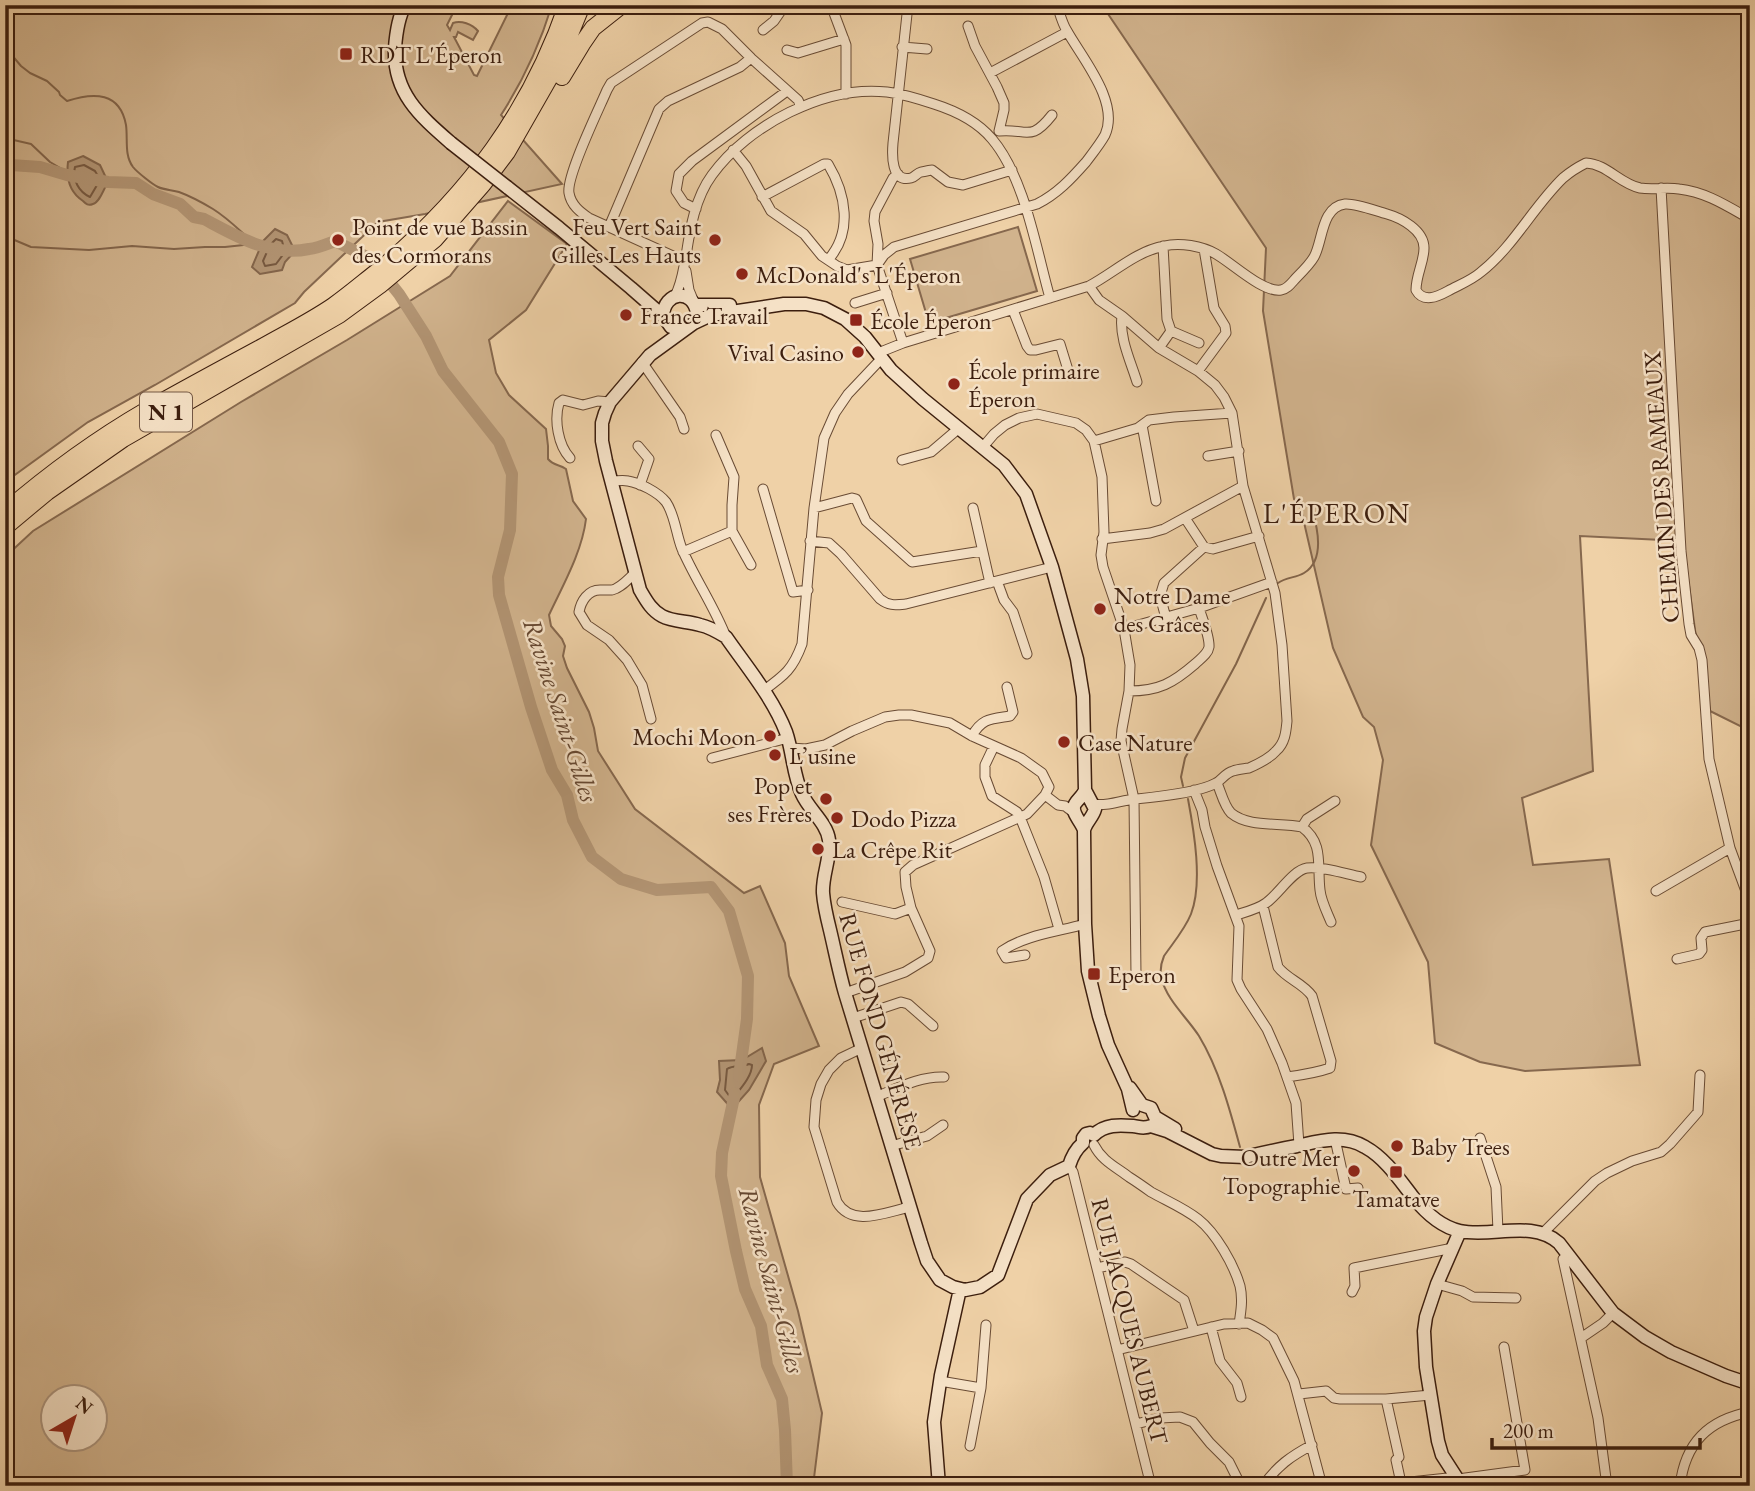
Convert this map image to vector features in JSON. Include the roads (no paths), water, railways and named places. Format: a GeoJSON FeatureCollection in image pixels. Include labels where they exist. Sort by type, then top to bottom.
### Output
{"type":"FeatureCollection","features":[{"type":"Feature","properties":{"kind":"highway","name":"N 1"},"geometry":{"type":"LineString","coordinates":[[429,234],[507,128],[544,60],[567,5]]}},
{"type":"Feature","properties":{"kind":"highway","name":"N 1"},"geometry":{"type":"LineString","coordinates":[[5,512],[41,482],[144,412],[380,285],[429,234],[483,184],[507,152],[559,61],[582,5]]}},
{"type":"Feature","properties":{"kind":"highway"},"geometry":{"type":"LineString","coordinates":[[507,152],[544,107],[588,34],[622,5]]}},
{"type":"Feature","properties":{"kind":"highway","name":"N 1"},"geometry":{"type":"LineString","coordinates":[[5,527],[47,492],[123,439],[304,337],[336,311]]}},
{"type":"Feature","properties":{"kind":"main road"},"geometry":{"type":"LineString","coordinates":[[405,5],[396,39],[395,61],[401,86],[410,103],[426,121],[631,288],[675,329],[689,326],[698,313],[689,298],[649,296],[631,288]]}},
{"type":"Feature","properties":{"kind":"main road"},"geometry":{"type":"LineString","coordinates":[[671,299],[663,311],[666,320],[646,358],[605,412],[602,441],[635,573],[640,590],[650,607],[662,616],[699,624],[726,637]]}},
{"type":"Feature","properties":{"kind":"main road"},"geometry":{"type":"LineString","coordinates":[[695,304],[774,306]]}},
{"type":"Feature","properties":{"kind":"main road"},"geometry":{"type":"LineString","coordinates":[[646,358],[689,326],[711,314],[784,304],[806,304],[824,308],[835,313],[864,337],[900,378],[1004,465],[1026,494],[1052,567],[1077,659],[1083,696],[1085,924],[1092,990],[1108,1045],[1136,1114],[1144,1128],[1153,1121]]}},
{"type":"Feature","properties":{"kind":"main road","name":"RUE FOND GÉNÉRÈSE"},"geometry":{"type":"LineString","coordinates":[[726,637],[777,711],[789,743],[802,794],[829,838],[830,854],[823,888],[824,902],[845,993],[927,1261],[940,1280],[960,1289]]}},
{"type":"Feature","properties":{"kind":"main road"},"geometry":{"type":"LineString","coordinates":[[939,1486],[934,1422],[960,1289],[972,1290],[998,1275],[1027,1199],[1050,1175],[1069,1166],[1077,1148],[1090,1141],[1101,1129],[1152,1108],[1153,1121]]}},
{"type":"Feature","properties":{"kind":"main road"},"geometry":{"type":"LineString","coordinates":[[1153,1121],[1173,1128],[1229,1157],[1245,1157],[1322,1140],[1356,1142],[1375,1154],[1437,1220],[1460,1231],[1543,1233],[1559,1243],[1613,1312],[1645,1337],[1671,1352],[1750,1384]]}},
{"type":"Feature","properties":{"kind":"main road"},"geometry":{"type":"LineString","coordinates":[[1459,1481],[1442,1455],[1438,1441],[1426,1367],[1424,1331],[1437,1284],[1460,1231]]}},
{"type":"Feature","properties":{"kind":"main road"},"geometry":{"type":"LineString","coordinates":[[1726,1376],[1750,1391]]}},
{"type":"Feature","properties":{"kind":"street"},"geometry":{"type":"LineString","coordinates":[[763,30],[774,21],[785,5]]}},
{"type":"Feature","properties":{"kind":"street"},"geometry":{"type":"LineString","coordinates":[[831,5],[846,45],[846,94]]}},
{"type":"Feature","properties":{"kind":"street"},"geometry":{"type":"LineString","coordinates":[[908,5],[892,160],[898,174],[911,178],[920,172],[932,170],[948,181],[963,186],[1012,170]]}},
{"type":"Feature","properties":{"kind":"street"},"geometry":{"type":"LineString","coordinates":[[733,150],[746,166],[771,211],[804,234],[828,260],[847,270],[877,265],[888,250],[894,247],[1047,199],[1072,179],[1097,146],[1105,135],[1108,117],[1101,90],[1068,32],[1057,5]]}},
{"type":"Feature","properties":{"kind":"street"},"geometry":{"type":"LineString","coordinates":[[685,264],[609,227],[581,212],[574,205],[568,190],[572,173],[611,83],[702,23],[708,22],[722,29],[798,100],[801,107]]}},
{"type":"Feature","properties":{"kind":"street"},"geometry":{"type":"LineString","coordinates":[[968,26],[1004,103],[999,131]]}},
{"type":"Feature","properties":{"kind":"street"},"geometry":{"type":"LineString","coordinates":[[990,73],[1068,32]]}},
{"type":"Feature","properties":{"kind":"street"},"geometry":{"type":"LineString","coordinates":[[787,50],[798,53],[844,39]]}},
{"type":"Feature","properties":{"kind":"street"},"geometry":{"type":"LineString","coordinates":[[902,47],[927,49]]}},
{"type":"Feature","properties":{"kind":"street"},"geometry":{"type":"LineString","coordinates":[[609,227],[659,109],[740,67],[751,58]]}},
{"type":"Feature","properties":{"kind":"street"},"geometry":{"type":"LineString","coordinates":[[696,209],[684,203],[676,191],[679,174],[692,161],[787,91]]}},
{"type":"Feature","properties":{"kind":"street"},"geometry":{"type":"LineString","coordinates":[[671,299],[680,287],[696,209],[710,177],[733,150],[768,124],[801,107],[846,94],[875,92],[898,94],[957,113],[973,122],[991,138],[1012,170],[1050,298]]}},
{"type":"Feature","properties":{"kind":"street"},"geometry":{"type":"LineString","coordinates":[[991,138],[999,131],[1037,131],[1052,115]]}},
{"type":"Feature","properties":{"kind":"street"},"geometry":{"type":"LineString","coordinates":[[763,691],[785,675],[795,662],[802,644],[810,541],[824,438],[835,413],[880,355],[903,343],[1089,286],[1127,261],[1163,246],[1188,245],[1204,249],[1216,254],[1254,281],[1279,290],[1287,287],[1313,259],[1331,211],[1345,204],[1390,215],[1405,221],[1416,231],[1424,247],[1416,290],[1423,297],[1430,299],[1479,275],[1499,257],[1530,215],[1563,178],[1586,163],[1599,165],[1641,188],[1686,190],[1703,194],[1750,219]]}},
{"type":"Feature","properties":{"kind":"street"},"geometry":{"type":"LineString","coordinates":[[762,197],[828,164],[841,192],[844,211],[841,240],[828,260]]}},
{"type":"Feature","properties":{"kind":"street"},"geometry":{"type":"LineString","coordinates":[[898,174],[893,178],[874,217],[878,244],[877,265],[903,343]]}},
{"type":"Feature","properties":{"kind":"street","name":"CHEMIN DES RAMEAUX"},"geometry":{"type":"LineString","coordinates":[[1661,188],[1683,576],[1691,635],[1702,660],[1709,759],[1730,848],[1750,902]]}},
{"type":"Feature","properties":{"kind":"street"},"geometry":{"type":"LineString","coordinates":[[1163,246],[1167,319],[1171,331],[1199,343]]}},
{"type":"Feature","properties":{"kind":"street"},"geometry":{"type":"LineString","coordinates":[[1198,371],[1226,333],[1225,326],[1214,308],[1204,249]]}},
{"type":"Feature","properties":{"kind":"street"},"geometry":{"type":"LineString","coordinates":[[685,264],[689,290],[695,304]]}},
{"type":"Feature","properties":{"kind":"street"},"geometry":{"type":"LineString","coordinates":[[1045,795],[1058,805],[1084,808],[1195,790],[1217,783],[1224,775],[1234,770],[1248,768],[1267,759],[1282,744],[1286,733],[1282,645],[1272,582],[1244,486],[1232,413],[1215,385],[1198,371],[1159,348],[1099,300],[1089,286]]}},
{"type":"Feature","properties":{"kind":"street"},"geometry":{"type":"LineString","coordinates":[[855,303],[887,293]]}},
{"type":"Feature","properties":{"kind":"street"},"geometry":{"type":"LineString","coordinates":[[1013,310],[1030,350],[1036,351],[1060,344],[1068,370]]}},
{"type":"Feature","properties":{"kind":"street"},"geometry":{"type":"LineString","coordinates":[[1122,316],[1123,337],[1137,382]]}},
{"type":"Feature","properties":{"kind":"street"},"geometry":{"type":"LineString","coordinates":[[1159,348],[1171,331]]}},
{"type":"Feature","properties":{"kind":"street"},"geometry":{"type":"LineString","coordinates":[[646,358],[680,417],[684,429]]}},
{"type":"Feature","properties":{"kind":"street"},"geometry":{"type":"LineString","coordinates":[[570,458],[557,428],[559,403],[563,400],[583,405],[598,401],[610,402]]}},
{"type":"Feature","properties":{"kind":"street"},"geometry":{"type":"LineString","coordinates":[[1094,441],[1142,425],[1149,420],[1232,413]]}},
{"type":"Feature","properties":{"kind":"street"},"geometry":{"type":"LineString","coordinates":[[982,448],[1005,425],[1037,414],[1076,423],[1086,430],[1094,441],[1102,477],[1104,532],[1101,555],[1124,629],[1130,666],[1121,741],[1134,799],[1136,975]]}},
{"type":"Feature","properties":{"kind":"street"},"geometry":{"type":"LineString","coordinates":[[1142,425],[1156,501]]}},
{"type":"Feature","properties":{"kind":"street"},"geometry":{"type":"LineString","coordinates":[[902,460],[931,452],[958,429]]}},
{"type":"Feature","properties":{"kind":"street"},"geometry":{"type":"LineString","coordinates":[[716,435],[734,477],[732,531],[751,565]]}},
{"type":"Feature","properties":{"kind":"street"},"geometry":{"type":"LineString","coordinates":[[638,446],[649,459],[640,485]]}},
{"type":"Feature","properties":{"kind":"street"},"geometry":{"type":"LineString","coordinates":[[1208,456],[1239,451]]}},
{"type":"Feature","properties":{"kind":"street"},"geometry":{"type":"LineString","coordinates":[[612,481],[627,480],[640,485],[666,502],[683,552],[726,637]]}},
{"type":"Feature","properties":{"kind":"street"},"geometry":{"type":"LineString","coordinates":[[1102,539],[1150,533],[1185,518],[1244,486]]}},
{"type":"Feature","properties":{"kind":"street"},"geometry":{"type":"LineString","coordinates":[[763,489],[793,592],[808,590]]}},
{"type":"Feature","properties":{"kind":"street"},"geometry":{"type":"LineString","coordinates":[[814,508],[856,499],[866,521],[912,562],[982,551]]}},
{"type":"Feature","properties":{"kind":"street"},"geometry":{"type":"LineString","coordinates":[[973,508],[982,551],[993,582],[1013,612],[1027,654]]}},
{"type":"Feature","properties":{"kind":"street"},"geometry":{"type":"LineString","coordinates":[[1185,518],[1204,547],[1213,549],[1259,536]]}},
{"type":"Feature","properties":{"kind":"street"},"geometry":{"type":"LineString","coordinates":[[683,552],[732,531]]}},
{"type":"Feature","properties":{"kind":"street"},"geometry":{"type":"LineString","coordinates":[[810,541],[829,543],[880,599],[894,606],[1052,567]]}},
{"type":"Feature","properties":{"kind":"street"},"geometry":{"type":"LineString","coordinates":[[1166,618],[1160,596],[1164,583],[1204,547]]}},
{"type":"Feature","properties":{"kind":"street"},"geometry":{"type":"LineString","coordinates":[[635,573],[619,587],[591,592],[580,605],[579,612],[587,625],[610,640],[627,660],[642,685],[651,719]]}},
{"type":"Feature","properties":{"kind":"street"},"geometry":{"type":"LineString","coordinates":[[1124,629],[1199,608],[1272,582]]}},
{"type":"Feature","properties":{"kind":"street"},"geometry":{"type":"LineString","coordinates":[[1129,691],[1148,691],[1160,687],[1178,678],[1205,654],[1209,641],[1199,608]]}},
{"type":"Feature","properties":{"kind":"street"},"geometry":{"type":"LineString","coordinates":[[972,736],[980,724],[988,719],[1010,716],[1013,712],[1007,687]]}},
{"type":"Feature","properties":{"kind":"street"},"geometry":{"type":"LineString","coordinates":[[712,758],[789,743],[806,749],[825,745],[875,721],[898,715],[950,723],[1021,758],[1042,773],[1049,787],[1027,814],[913,865],[905,872],[911,908],[929,944],[928,958],[905,972],[845,993]]}},
{"type":"Feature","properties":{"kind":"street"},"geometry":{"type":"LineString","coordinates":[[994,746],[985,765],[985,777],[992,796],[1017,812],[1020,817],[1044,877],[1059,929]]}},
{"type":"Feature","properties":{"kind":"street"},"geometry":{"type":"LineString","coordinates":[[1217,783],[1231,813],[1255,822],[1302,827],[1308,831],[1316,842],[1320,893],[1331,922]]}},
{"type":"Feature","properties":{"kind":"street"},"geometry":{"type":"LineString","coordinates":[[1195,790],[1217,866],[1239,926],[1237,979],[1267,1029],[1287,1077],[1296,1104],[1299,1145]]}},
{"type":"Feature","properties":{"kind":"street"},"geometry":{"type":"LineString","coordinates":[[1302,827],[1307,819],[1335,801]]}},
{"type":"Feature","properties":{"kind":"street"},"geometry":{"type":"LineString","coordinates":[[1656,891],[1730,848]]}},
{"type":"Feature","properties":{"kind":"street"},"geometry":{"type":"LineString","coordinates":[[1236,915],[1263,906],[1304,868],[1361,877]]}},
{"type":"Feature","properties":{"kind":"street"},"geometry":{"type":"LineString","coordinates":[[842,902],[895,914],[911,908]]}},
{"type":"Feature","properties":{"kind":"street"},"geometry":{"type":"LineString","coordinates":[[1263,906],[1278,967],[1312,996],[1331,1061],[1330,1068],[1326,1070],[1287,1077]]}},
{"type":"Feature","properties":{"kind":"street"},"geometry":{"type":"LineString","coordinates":[[1677,959],[1699,954],[1706,932],[1750,923]]}},
{"type":"Feature","properties":{"kind":"street"},"geometry":{"type":"LineString","coordinates":[[1025,955],[1006,958],[1002,951],[1014,943],[1085,924]]}},
{"type":"Feature","properties":{"kind":"street"},"geometry":{"type":"LineString","coordinates":[[853,1018],[901,1002],[908,1004],[933,1026]]}},
{"type":"Feature","properties":{"kind":"street"},"geometry":{"type":"LineString","coordinates":[[862,1048],[841,1058],[829,1070],[816,1100],[814,1127],[840,1208],[861,1217],[910,1206]]}},
{"type":"Feature","properties":{"kind":"street"},"geometry":{"type":"LineString","coordinates":[[1543,1233],[1595,1181],[1632,1161],[1661,1152],[1670,1144],[1698,1112],[1700,1075]]}},
{"type":"Feature","properties":{"kind":"street"},"geometry":{"type":"LineString","coordinates":[[876,1097],[932,1076],[944,1077]]}},
{"type":"Feature","properties":{"kind":"street"},"geometry":{"type":"LineString","coordinates":[[891,1146],[927,1136],[943,1125]]}},
{"type":"Feature","properties":{"kind":"street"},"geometry":{"type":"LineString","coordinates":[[1480,1138],[1496,1186],[1498,1231]]}},
{"type":"Feature","properties":{"kind":"street"},"geometry":{"type":"LineString","coordinates":[[1335,1139],[1346,1189],[1358,1188]]}},
{"type":"Feature","properties":{"kind":"street"},"geometry":{"type":"LineString","coordinates":[[1090,1141],[1105,1161],[1193,1215],[1209,1229],[1233,1269],[1240,1287],[1242,1305],[1239,1324]]}},
{"type":"Feature","properties":{"kind":"street","name":"RUE JACQUES AUBERT"},"geometry":{"type":"LineString","coordinates":[[1069,1166],[1073,1172],[1151,1486]]}},
{"type":"Feature","properties":{"kind":"street"},"geometry":{"type":"LineString","coordinates":[[1352,1292],[1355,1286],[1354,1269],[1453,1248]]}},
{"type":"Feature","properties":{"kind":"street"},"geometry":{"type":"LineString","coordinates":[[1563,1259],[1598,1418],[1607,1486]]}},
{"type":"Feature","properties":{"kind":"street"},"geometry":{"type":"LineString","coordinates":[[1097,1268],[1125,1262],[1131,1264],[1184,1300],[1194,1331]]}},
{"type":"Feature","properties":{"kind":"street"},"geometry":{"type":"LineString","coordinates":[[1437,1284],[1474,1297],[1516,1298]]}},
{"type":"Feature","properties":{"kind":"street"},"geometry":{"type":"LineString","coordinates":[[1581,1338],[1603,1323],[1613,1312]]}},
{"type":"Feature","properties":{"kind":"street"},"geometry":{"type":"LineString","coordinates":[[1117,1350],[1224,1324],[1255,1326],[1273,1338],[1289,1368],[1299,1394],[1322,1486]]}},
{"type":"Feature","properties":{"kind":"street"},"geometry":{"type":"LineString","coordinates":[[970,1446],[981,1388],[986,1325]]}},
{"type":"Feature","properties":{"kind":"street"},"geometry":{"type":"LineString","coordinates":[[1211,1327],[1220,1361],[1237,1383],[1241,1397]]}},
{"type":"Feature","properties":{"kind":"street"},"geometry":{"type":"LineString","coordinates":[[1386,1399],[1399,1457],[1396,1460],[1401,1483],[1459,1481],[1525,1470],[1504,1347]]}},
{"type":"Feature","properties":{"kind":"street"},"geometry":{"type":"LineString","coordinates":[[940,1381],[981,1388]]}},
{"type":"Feature","properties":{"kind":"street"},"geometry":{"type":"LineString","coordinates":[[1299,1394],[1326,1391],[1334,1398],[1340,1399],[1431,1395]]}},
{"type":"Feature","properties":{"kind":"street"},"geometry":{"type":"LineString","coordinates":[[1680,1486],[1684,1463],[1701,1435],[1713,1424],[1750,1412]]}},
{"type":"Feature","properties":{"kind":"street"},"geometry":{"type":"LineString","coordinates":[[1136,1424],[1160,1418],[1180,1418],[1192,1422],[1232,1466],[1241,1486]]}},
{"type":"Feature","properties":{"kind":"street"},"geometry":{"type":"LineString","coordinates":[[1263,1486],[1290,1457],[1312,1445]]}},
{"type":"Feature","properties":{"kind":"water"},"geometry":{"type":"Polygon","coordinates":[[[83,156],[100,165],[108,182],[98,201],[91,205],[74,193],[68,179],[68,162],[83,156]]]}},
{"type":"Feature","properties":{"kind":"water"},"geometry":{"type":"Polygon","coordinates":[[[275,229],[287,235],[295,251],[282,270],[260,274],[252,267],[263,241],[275,229]]]}},
{"type":"Feature","properties":{"kind":"water"},"geometry":{"type":"Polygon","coordinates":[[[762,1048],[766,1061],[749,1090],[732,1109],[717,1092],[720,1080],[719,1061],[742,1060],[762,1048]]]}},
{"type":"Feature","properties":{"kind":"waterway"},"geometry":{"type":"LineString","coordinates":[[5,47],[21,66],[47,81],[67,101],[87,96],[104,97],[112,101],[123,114],[128,157],[135,169],[158,187],[177,191],[213,209],[254,243]]}},
{"type":"Feature","properties":{"kind":"waterway"},"geometry":{"type":"LineString","coordinates":[[5,138],[31,144],[50,162],[67,172]]}},
{"type":"Feature","properties":{"kind":"waterway","name":"Ravine Saint-Gilles"},"geometry":{"type":"LineString","coordinates":[[5,163],[40,167],[108,182],[136,183],[153,194],[180,204],[194,217],[267,248],[295,251],[316,248],[335,241],[371,259],[399,294],[426,336],[443,371],[499,442],[512,474],[510,530],[498,577],[499,595],[552,770],[567,795],[573,820],[592,857],[621,879],[657,890],[711,887],[729,911],[748,976],[747,1019],[739,1076]]}},
{"type":"Feature","properties":{"kind":"waterway"},"geometry":{"type":"LineString","coordinates":[[5,236],[31,247],[89,250],[132,246],[174,249],[253,244]]}},
{"type":"Feature","properties":{"kind":"waterway"},"geometry":{"type":"LineString","coordinates":[[1278,583],[1304,573],[1315,560],[1318,535],[1312,510]]}},
{"type":"Feature","properties":{"kind":"waterway"},"geometry":{"type":"LineString","coordinates":[[1183,786],[1181,777],[1185,758],[1236,664],[1266,598]]}},
{"type":"Feature","properties":{"kind":"waterway"},"geometry":{"type":"LineString","coordinates":[[1188,799],[1196,857],[1195,901],[1186,925],[1164,956],[1161,977],[1168,994],[1199,1036],[1212,1062],[1240,1147]]}},
{"type":"Feature","properties":{"kind":"waterway","name":"Ravine Saint-Gilles"},"geometry":{"type":"LineString","coordinates":[[735,1093],[722,1153],[721,1176],[745,1289],[761,1326],[767,1365],[782,1399],[787,1486]]}},
{"type":"Feature","properties":{"kind":"place","name":"RDT L'Éperon"},"geometry":{"type":"Point","coordinates":[346,54]}},
{"type":"Feature","properties":{"kind":"place","name":"Point de vue Bassin des Cormorans"},"geometry":{"type":"Point","coordinates":[338,240]}},
{"type":"Feature","properties":{"kind":"place","name":"Feu Vert Saint Gilles Les Hauts"},"geometry":{"type":"Point","coordinates":[715,240]}},
{"type":"Feature","properties":{"kind":"place","name":"McDonald's L'Éperon"},"geometry":{"type":"Point","coordinates":[742,274]}},
{"type":"Feature","properties":{"kind":"place","name":"France Travail"},"geometry":{"type":"Point","coordinates":[626,315]}},
{"type":"Feature","properties":{"kind":"place","name":"École Éperon"},"geometry":{"type":"Point","coordinates":[856,320]}},
{"type":"Feature","properties":{"kind":"place","name":"Vival Casino"},"geometry":{"type":"Point","coordinates":[858,352]}},
{"type":"Feature","properties":{"kind":"place","name":"École primaire Éperon"},"geometry":{"type":"Point","coordinates":[954,384]}},
{"type":"Feature","properties":{"kind":"place","name":"Notre Dame des Grâces"},"geometry":{"type":"Point","coordinates":[1100,609]}},
{"type":"Feature","properties":{"kind":"place","name":"Mochi Moon"},"geometry":{"type":"Point","coordinates":[770,736]}},
{"type":"Feature","properties":{"kind":"place","name":"Case Nature"},"geometry":{"type":"Point","coordinates":[1064,742]}},
{"type":"Feature","properties":{"kind":"place","name":"L’usine"},"geometry":{"type":"Point","coordinates":[775,755]}},
{"type":"Feature","properties":{"kind":"place","name":"Pop et ses Frères"},"geometry":{"type":"Point","coordinates":[826,799]}},
{"type":"Feature","properties":{"kind":"place","name":"Dodo Pizza"},"geometry":{"type":"Point","coordinates":[837,818]}},
{"type":"Feature","properties":{"kind":"place","name":"La Crêpe Rit"},"geometry":{"type":"Point","coordinates":[818,849]}},
{"type":"Feature","properties":{"kind":"place","name":"Eperon"},"geometry":{"type":"Point","coordinates":[1094,974]}},
{"type":"Feature","properties":{"kind":"place","name":"Baby Trees"},"geometry":{"type":"Point","coordinates":[1397,1146]}},
{"type":"Feature","properties":{"kind":"place","name":"Outre Mer Topographie"},"geometry":{"type":"Point","coordinates":[1354,1171]}},
{"type":"Feature","properties":{"kind":"place","name":"Tamatave"},"geometry":{"type":"Point","coordinates":[1396,1172]}},
{"type":"Feature","properties":{"kind":"district","name":"L'ÉPERON"},"geometry":{"type":"Point","coordinates":[1337,513]}}]}
